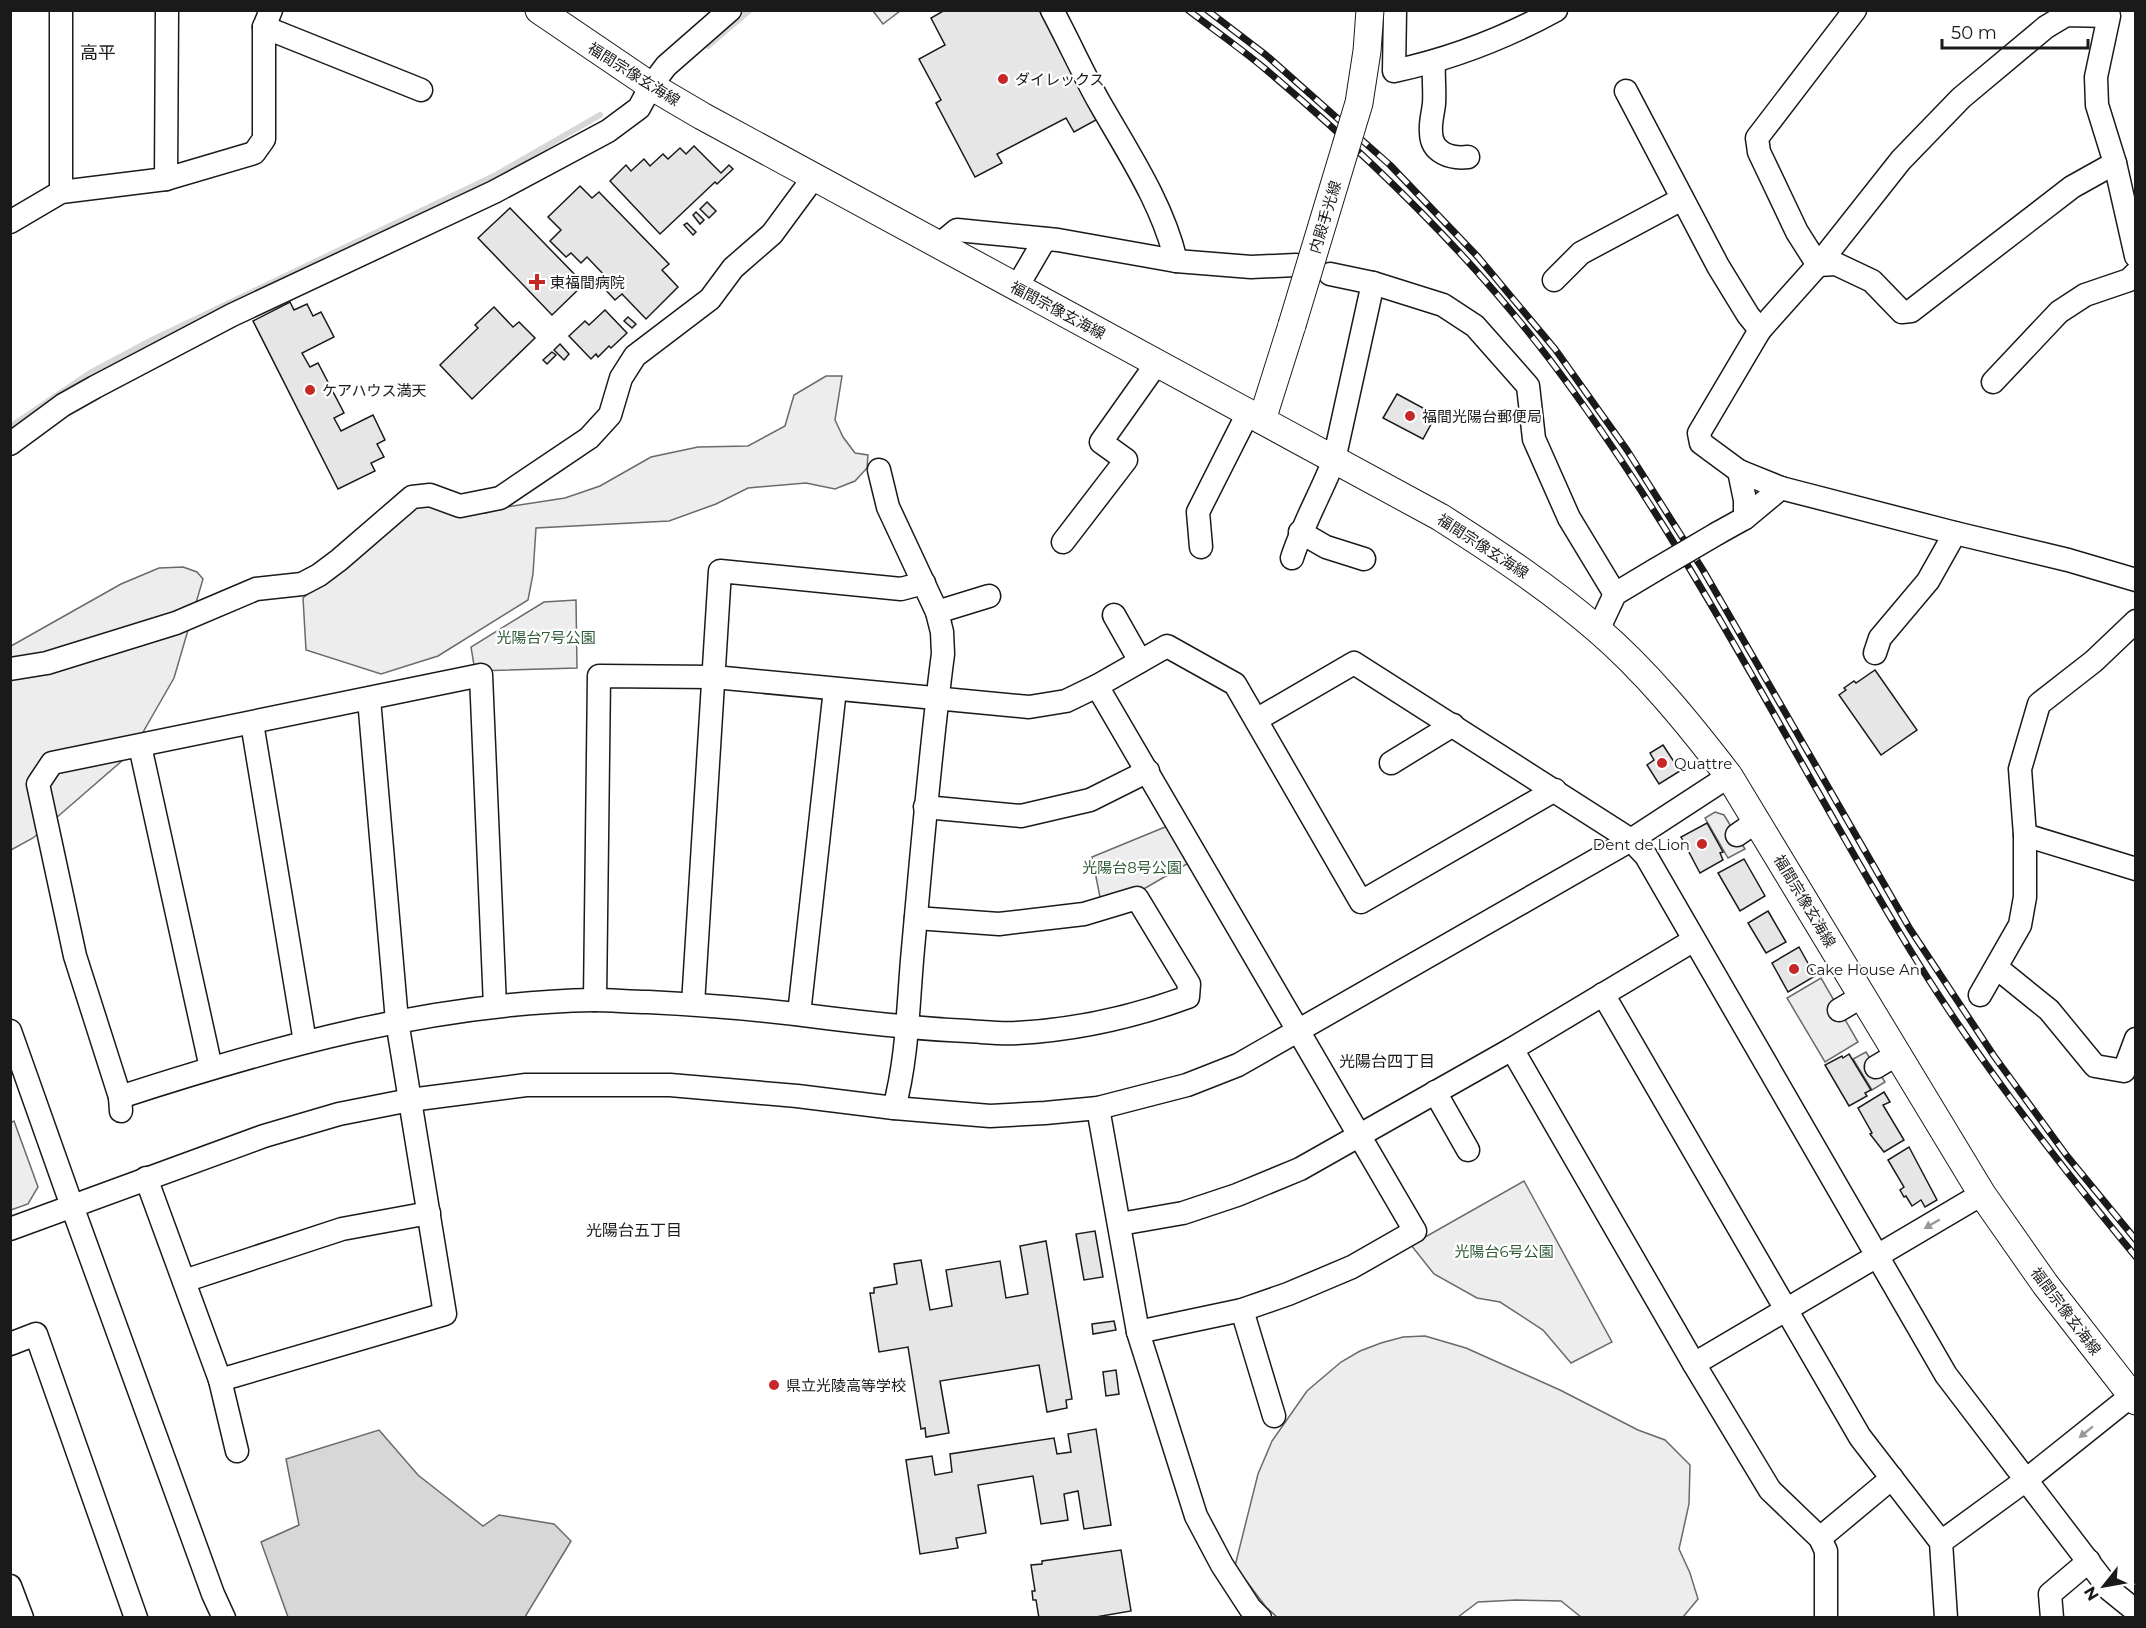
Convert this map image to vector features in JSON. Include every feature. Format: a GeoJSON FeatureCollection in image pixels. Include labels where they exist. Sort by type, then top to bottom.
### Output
{"type":"FeatureCollection","features":[{"type":"Feature","properties":{"kind":"main road","name":"福間宗像玄海線"},"geometry":{"type":"LineString","coordinates":[[539,10],[651,86],[702,116],[1440,517],[1546,587],[1598,630],[1644,674],[1686,721],[1729,776],[1747,828],[1886,1061],[2044,1284],[2133,1398]]}},
{"type":"Feature","properties":{"kind":"main road","name":"内殿手光線"},"geometry":{"type":"LineString","coordinates":[[1255,416],[1292,325],[1359,103],[1367,51],[1370,10]]}},
{"type":"Feature","properties":{"kind":"street"},"geometry":{"type":"LineString","coordinates":[[61,10],[61,192]]}},
{"type":"Feature","properties":{"kind":"street"},"geometry":{"type":"LineString","coordinates":[[166,179],[167,10]]}},
{"type":"Feature","properties":{"kind":"street"},"geometry":{"type":"LineString","coordinates":[[10,444],[63,405],[126,370],[232,315],[494,192],[608,131],[639,108],[651,86],[666,66],[730,10]]}},
{"type":"Feature","properties":{"kind":"street"},"geometry":{"type":"LineString","coordinates":[[1052,10],[1088,82],[1155,204],[1170,235],[1176,261]]}},
{"type":"Feature","properties":{"kind":"street"},"geometry":{"type":"LineString","coordinates":[[1395,10],[1394,71],[1434,62],[1531,24],[1556,10]]}},
{"type":"Feature","properties":{"kind":"street"},"geometry":{"type":"LineString","coordinates":[[1818,265],[1797,232],[1760,152],[1757,138],[1854,11]]}},
{"type":"Feature","properties":{"kind":"street"},"geometry":{"type":"LineString","coordinates":[[2136,256],[2115,164],[2097,105],[2096,77],[2109,16],[2066,15],[2046,27],[1961,98],[1901,160],[1818,265],[1760,330],[1699,434],[1701,443],[1739,471],[1780,488],[2068,560],[2136,580]]}},
{"type":"Feature","properties":{"kind":"street"},"geometry":{"type":"LineString","coordinates":[[10,222],[61,192],[166,179],[254,153],[264,139],[267,19],[421,90]]}},
{"type":"Feature","properties":{"kind":"street"},"geometry":{"type":"LineString","coordinates":[[1434,62],[1431,134],[1434,145],[1443,154],[1458,158],[1468,157]]}},
{"type":"Feature","properties":{"kind":"street"},"geometry":{"type":"LineString","coordinates":[[1626,91],[1682,199],[1748,315],[1760,330]]}},
{"type":"Feature","properties":{"kind":"street"},"geometry":{"type":"LineString","coordinates":[[1818,265],[1836,264],[1872,281],[1902,312],[1911,311],[2072,188],[2115,164]]}},
{"type":"Feature","properties":{"kind":"street"},"geometry":{"type":"LineString","coordinates":[[10,669],[47,663],[176,623],[256,589],[302,584],[339,560],[412,497],[430,495],[460,506],[500,498],[589,438],[610,415],[621,378],[635,356],[710,299],[733,268],[772,234],[814,177]]}},
{"type":"Feature","properties":{"kind":"street"},"geometry":{"type":"LineString","coordinates":[[1554,280],[1581,253],[1682,199]]}},
{"type":"Feature","properties":{"kind":"street"},"geometry":{"type":"LineString","coordinates":[[940,244],[957,230],[1045,239],[1176,261],[1251,267],[1296,265]]}},
{"type":"Feature","properties":{"kind":"street"},"geometry":{"type":"LineString","coordinates":[[1017,287],[1045,239]]}},
{"type":"Feature","properties":{"kind":"street"},"geometry":{"type":"LineString","coordinates":[[1993,382],[2059,312],[2085,295],[2128,280],[2136,273]]}},
{"type":"Feature","properties":{"kind":"street"},"geometry":{"type":"LineString","coordinates":[[1330,274],[1372,283],[1443,305],[1475,326],[1528,386],[1534,439],[1569,518],[1615,594]]}},
{"type":"Feature","properties":{"kind":"street"},"geometry":{"type":"LineString","coordinates":[[1292,558],[1300,532],[1334,460],[1372,283]]}},
{"type":"Feature","properties":{"kind":"street"},"geometry":{"type":"LineString","coordinates":[[1063,542],[1126,460],[1101,442],[1157,363]]}},
{"type":"Feature","properties":{"kind":"street"},"geometry":{"type":"LineString","coordinates":[[1202,546],[1198,512],[1255,416]]}},
{"type":"Feature","properties":{"kind":"street"},"geometry":{"type":"LineString","coordinates":[[879,470],[888,507],[937,612],[942,632],[943,654],[925,807],[906,1028],[894,1108]]}},
{"type":"Feature","properties":{"kind":"street"},"geometry":{"type":"LineString","coordinates":[[1739,471],[1745,501],[1745,518]]}},
{"type":"Feature","properties":{"kind":"street"},"geometry":{"type":"LineString","coordinates":[[1598,630],[1615,594],[1745,518],[1780,488]]}},
{"type":"Feature","properties":{"kind":"street"},"geometry":{"type":"LineString","coordinates":[[1300,532],[1326,547],[1364,559]]}},
{"type":"Feature","properties":{"kind":"street"},"geometry":{"type":"LineString","coordinates":[[1875,653],[1880,638],[1928,581],[1955,533]]}},
{"type":"Feature","properties":{"kind":"street"},"geometry":{"type":"LineString","coordinates":[[693,1004],[720,571],[901,589],[924,583]]}},
{"type":"Feature","properties":{"kind":"street"},"geometry":{"type":"LineString","coordinates":[[937,612],[989,597]]}},
{"type":"Feature","properties":{"kind":"street"},"geometry":{"type":"LineString","coordinates":[[1114,615],[1140,662]]}},
{"type":"Feature","properties":{"kind":"street"},"geometry":{"type":"LineString","coordinates":[[1980,995],[2020,925],[2024,906],[2025,835],[2020,769],[2039,704],[2094,661],[2136,621]]}},
{"type":"Feature","properties":{"kind":"street"},"geometry":{"type":"LineString","coordinates":[[595,1000],[599,676],[714,677],[1029,707],[1066,701],[1167,646],[1235,684],[1361,902],[1555,790]]}},
{"type":"Feature","properties":{"kind":"street"},"geometry":{"type":"LineString","coordinates":[[1256,720],[1354,663],[1631,840],[1646,856],[1946,1375],[2110,1590],[2136,1611]]}},
{"type":"Feature","properties":{"kind":"street"},"geometry":{"type":"LineString","coordinates":[[495,1006],[481,675],[52,763],[38,784],[75,956],[121,1104],[212,1068],[305,1042],[397,1021],[495,1006],[595,1000],[693,1004],[799,1014],[906,1028],[1016,1034],[1105,1022],[1154,1010],[1188,997],[1189,984],[1137,898],[1084,914],[999,924],[916,918]]}},
{"type":"Feature","properties":{"kind":"street"},"geometry":{"type":"LineString","coordinates":[[1097,686],[1415,1231],[1352,1267],[1288,1294],[1242,1310],[1138,1332]]}},
{"type":"Feature","properties":{"kind":"street"},"geometry":{"type":"LineString","coordinates":[[799,1014],[835,689]]}},
{"type":"Feature","properties":{"kind":"street"},"geometry":{"type":"LineString","coordinates":[[220,1380],[445,1314],[397,1021],[369,699]]}},
{"type":"Feature","properties":{"kind":"street"},"geometry":{"type":"LineString","coordinates":[[252,723],[305,1042]]}},
{"type":"Feature","properties":{"kind":"street"},"geometry":{"type":"LineString","coordinates":[[1391,763],[1453,725]]}},
{"type":"Feature","properties":{"kind":"street"},"geometry":{"type":"LineString","coordinates":[[140,746],[212,1068]]}},
{"type":"Feature","properties":{"kind":"street"},"geometry":{"type":"LineString","coordinates":[[925,807],[1021,816],[1090,800],[1148,771]]}},
{"type":"Feature","properties":{"kind":"street"},"geometry":{"type":"LineString","coordinates":[[10,1229],[264,1136],[339,1114],[410,1100],[526,1085],[670,1085],[990,1116],[1098,1108],[1187,1085],[1238,1065],[1299,1031],[1631,840],[1729,776]]}},
{"type":"Feature","properties":{"kind":"street"},"geometry":{"type":"LineString","coordinates":[[2025,835],[2136,869]]}},
{"type":"Feature","properties":{"kind":"street"},"geometry":{"type":"LineString","coordinates":[[1120,1224],[1182,1213],[1237,1195],[1300,1169],[1512,1049],[1694,940]]}},
{"type":"Feature","properties":{"kind":"street"},"geometry":{"type":"LineString","coordinates":[[1997,968],[2049,1010],[2095,1066],[2124,1071],[2136,1039]]}},
{"type":"Feature","properties":{"kind":"street"},"geometry":{"type":"LineString","coordinates":[[1603,994],[1860,1437],[1941,1542],[1946,1617]]}},
{"type":"Feature","properties":{"kind":"street"},"geometry":{"type":"LineString","coordinates":[[10,1031],[213,1594],[224,1617]]}},
{"type":"Feature","properties":{"kind":"street"},"geometry":{"type":"LineString","coordinates":[[1512,1049],[1694,1364],[1770,1490],[1820,1538],[1826,1551],[1826,1617]]}},
{"type":"Feature","properties":{"kind":"street"},"geometry":{"type":"LineString","coordinates":[[1435,1092],[1468,1150]]}},
{"type":"Feature","properties":{"kind":"street"},"geometry":{"type":"LineString","coordinates":[[1098,1108],[1138,1332],[1196,1516],[1222,1565],[1250,1608],[1260,1617]]}},
{"type":"Feature","properties":{"kind":"street"},"geometry":{"type":"LineString","coordinates":[[146,1178],[220,1380],[237,1451]]}},
{"type":"Feature","properties":{"kind":"street"},"geometry":{"type":"LineString","coordinates":[[1694,1364],[1786,1312],[1982,1194]]}},
{"type":"Feature","properties":{"kind":"street"},"geometry":{"type":"LineString","coordinates":[[184,1281],[342,1229],[429,1214]]}},
{"type":"Feature","properties":{"kind":"street"},"geometry":{"type":"LineString","coordinates":[[1242,1310],[1274,1416]]}},
{"type":"Feature","properties":{"kind":"street"},"geometry":{"type":"LineString","coordinates":[[10,1344],[36,1334],[136,1617]]}},
{"type":"Feature","properties":{"kind":"street"},"geometry":{"type":"LineString","coordinates":[[1941,1542],[2133,1398]]}},
{"type":"Feature","properties":{"kind":"street"},"geometry":{"type":"LineString","coordinates":[[1820,1538],[1892,1478]]}},
{"type":"Feature","properties":{"kind":"street"},"geometry":{"type":"LineString","coordinates":[[2052,1617],[2050,1594],[2089,1561]]}},
{"type":"Feature","properties":{"kind":"street"},"geometry":{"type":"LineString","coordinates":[[10,1586],[22,1617]]}},
{"type":"Feature","properties":{"kind":"shaded area"},"geometry":{"type":"Polygon","coordinates":[[[873,11],[900,11],[883,24],[873,11]]]}},
{"type":"Feature","properties":{"kind":"shaded area"},"geometry":{"type":"Polygon","coordinates":[[[826,376],[842,376],[835,420],[843,437],[855,453],[868,455],[867,468],[855,481],[835,489],[806,483],[748,488],[716,504],[669,521],[536,528],[533,574],[528,600],[438,656],[381,674],[306,650],[303,598],[409,505],[486,513],[507,507],[565,498],[600,486],[651,457],[698,447],[748,446],[785,426],[794,395],[826,376]]]}},
{"type":"Feature","properties":{"kind":"shaded area"},"geometry":{"type":"Polygon","coordinates":[[[183,567],[197,572],[203,579],[174,678],[131,753],[33,838],[11,850],[11,646],[121,584],[159,568],[183,567]]]}},
{"type":"Feature","properties":{"kind":"shaded area","name":"光陽台7号公園"},"geometry":{"type":"Polygon","coordinates":[[[576,600],[577,668],[475,671],[471,647],[544,602],[576,600]]]}},
{"type":"Feature","properties":{"kind":"shaded area"},"geometry":{"type":"Polygon","coordinates":[[[1715,812],[1724,815],[1745,849],[1728,858],[1705,818],[1715,812]]]}},
{"type":"Feature","properties":{"kind":"shaded area","name":"光陽台8号公園"},"geometry":{"type":"Polygon","coordinates":[[[1170,825],[1192,861],[1142,890],[1101,902],[1092,857],[1170,825]]]}},
{"type":"Feature","properties":{"kind":"shaded area"},"geometry":{"type":"Polygon","coordinates":[[[1821,978],[1858,1042],[1825,1062],[1787,998],[1821,978]]]}},
{"type":"Feature","properties":{"kind":"shaded area"},"geometry":{"type":"Polygon","coordinates":[[[1866,1052],[1885,1082],[1872,1090],[1853,1059],[1866,1052]]]}},
{"type":"Feature","properties":{"kind":"shaded area"},"geometry":{"type":"Polygon","coordinates":[[[14,1121],[38,1187],[28,1204],[11,1210],[10,1123],[14,1121]]]}},
{"type":"Feature","properties":{"kind":"shaded area","name":"光陽台6号公園"},"geometry":{"type":"Polygon","coordinates":[[[1524,1181],[1612,1342],[1571,1363],[1543,1330],[1500,1302],[1477,1298],[1434,1274],[1411,1245],[1524,1181]]]}},
{"type":"Feature","properties":{"kind":"shaded area"},"geometry":{"type":"Polygon","coordinates":[[[1425,1336],[1466,1348],[1560,1390],[1638,1430],[1665,1440],[1690,1465],[1689,1504],[1679,1549],[1698,1599],[1683,1617],[1581,1617],[1561,1601],[1478,1602],[1458,1617],[1277,1617],[1266,1607],[1235,1566],[1258,1474],[1272,1441],[1307,1391],[1341,1362],[1381,1343],[1403,1337],[1425,1336]]]}},
{"type":"Feature","properties":{"kind":"shaded area"},"geometry":{"type":"Polygon","coordinates":[[[379,1430],[418,1475],[483,1526],[499,1515],[554,1524],[571,1541],[525,1617],[288,1617],[261,1542],[299,1525],[286,1459],[379,1430]]]}},
{"type":"Feature","properties":{"kind":"building","name":"ダイレックス"},"geometry":{"type":"Polygon","coordinates":[[[945,10],[1039,10],[1096,120],[1074,132],[1066,118],[997,154],[1002,163],[975,177],[936,103],[941,100],[919,59],[945,45],[931,18],[945,10]]]}},
{"type":"Feature","properties":{"kind":"building"},"geometry":{"type":"Polygon","coordinates":[[[694,146],[721,173],[729,165],[733,169],[717,184],[715,182],[660,234],[610,181],[626,165],[631,171],[644,159],[650,166],[663,154],[668,159],[680,148],[686,154],[694,146]]]}},
{"type":"Feature","properties":{"kind":"building"},"geometry":{"type":"Polygon","coordinates":[[[580,186],[592,198],[599,192],[669,264],[662,270],[678,287],[646,319],[622,294],[615,300],[601,285],[607,278],[587,257],[581,263],[571,253],[566,257],[550,241],[561,230],[548,217],[580,186]]]}},
{"type":"Feature","properties":{"kind":"building"},"geometry":{"type":"Polygon","coordinates":[[[707,202],[716,211],[709,218],[700,209],[707,202]]]}},
{"type":"Feature","properties":{"kind":"building"},"geometry":{"type":"Polygon","coordinates":[[[510,208],[584,284],[552,315],[478,238],[510,208]]]}},
{"type":"Feature","properties":{"kind":"building"},"geometry":{"type":"Polygon","coordinates":[[[696,212],[704,220],[700,224],[693,215],[696,212]]]}},
{"type":"Feature","properties":{"kind":"building"},"geometry":{"type":"Polygon","coordinates":[[[687,223],[696,232],[693,235],[684,225],[687,223]]]}},
{"type":"Feature","properties":{"kind":"building","name":"ケアハウス満天"},"geometry":{"type":"Polygon","coordinates":[[[290,302],[294,310],[307,304],[313,316],[321,312],[334,337],[302,353],[310,367],[318,363],[344,413],[334,418],[341,431],[373,415],[385,440],[377,444],[384,457],[371,463],[375,471],[338,489],[253,321],[290,302]]]}},
{"type":"Feature","properties":{"kind":"building"},"geometry":{"type":"Polygon","coordinates":[[[494,307],[513,327],[519,322],[535,338],[472,399],[440,365],[478,328],[475,325],[494,307]]]}},
{"type":"Feature","properties":{"kind":"building"},"geometry":{"type":"Polygon","coordinates":[[[605,310],[627,333],[611,348],[609,346],[598,357],[596,354],[591,359],[569,336],[585,321],[589,325],[605,310]]]}},
{"type":"Feature","properties":{"kind":"building"},"geometry":{"type":"Polygon","coordinates":[[[628,317],[636,324],[632,328],[624,321],[628,317]]]}},
{"type":"Feature","properties":{"kind":"building"},"geometry":{"type":"Polygon","coordinates":[[[560,344],[569,354],[564,360],[554,350],[560,344]]]}},
{"type":"Feature","properties":{"kind":"building"},"geometry":{"type":"Polygon","coordinates":[[[552,352],[556,355],[547,364],[543,360],[552,352]]]}},
{"type":"Feature","properties":{"kind":"building","name":"福間光陽台郵便局"},"geometry":{"type":"Polygon","coordinates":[[[1397,394],[1436,415],[1423,439],[1383,418],[1397,394]]]}},
{"type":"Feature","properties":{"kind":"building"},"geometry":{"type":"Polygon","coordinates":[[[1875,670],[1917,730],[1881,755],[1839,695],[1854,681],[1856,683],[1875,670]]]}},
{"type":"Feature","properties":{"kind":"building","name":"Quattre"},"geometry":{"type":"Polygon","coordinates":[[[1663,745],[1680,771],[1659,784],[1647,765],[1654,760],[1650,753],[1663,745]]]}},
{"type":"Feature","properties":{"kind":"building","name":"Dent de Lion"},"geometry":{"type":"Polygon","coordinates":[[[1707,823],[1723,852],[1720,853],[1723,860],[1700,873],[1681,837],[1707,823]]]}},
{"type":"Feature","properties":{"kind":"building"},"geometry":{"type":"Polygon","coordinates":[[[1744,859],[1765,896],[1740,911],[1718,873],[1744,859]]]}},
{"type":"Feature","properties":{"kind":"building"},"geometry":{"type":"Polygon","coordinates":[[[1768,911],[1786,942],[1766,953],[1748,923],[1768,911]]]}},
{"type":"Feature","properties":{"kind":"building","name":"Cake House An"},"geometry":{"type":"Polygon","coordinates":[[[1799,947],[1815,976],[1788,992],[1772,963],[1799,947]]]}},
{"type":"Feature","properties":{"kind":"building"},"geometry":{"type":"Polygon","coordinates":[[[1849,1054],[1871,1090],[1865,1093],[1867,1096],[1849,1106],[1825,1065],[1849,1054]]]}},
{"type":"Feature","properties":{"kind":"building"},"geometry":{"type":"Polygon","coordinates":[[[1884,1092],[1890,1102],[1883,1105],[1904,1140],[1884,1152],[1870,1134],[1872,1133],[1858,1108],[1884,1092]]]}},
{"type":"Feature","properties":{"kind":"building"},"geometry":{"type":"Polygon","coordinates":[[[1909,1147],[1937,1200],[1925,1207],[1921,1200],[1912,1206],[1906,1196],[1904,1197],[1900,1190],[1904,1187],[1888,1160],[1909,1147]]]}},
{"type":"Feature","properties":{"kind":"building"},"geometry":{"type":"Polygon","coordinates":[[[1095,1231],[1103,1277],[1084,1280],[1076,1234],[1095,1231]]]}},
{"type":"Feature","properties":{"kind":"building"},"geometry":{"type":"Polygon","coordinates":[[[1046,1241],[1072,1399],[1066,1400],[1067,1408],[1047,1412],[1039,1365],[940,1381],[949,1433],[926,1437],[925,1428],[921,1429],[908,1347],[879,1352],[870,1293],[874,1293],[874,1288],[897,1284],[894,1264],[921,1260],[930,1310],[952,1306],[946,1270],[1000,1261],[1006,1298],[1028,1294],[1020,1246],[1046,1241]]]}},
{"type":"Feature","properties":{"kind":"building"},"geometry":{"type":"Polygon","coordinates":[[[1114,1321],[1116,1330],[1093,1334],[1092,1324],[1114,1321]]]}},
{"type":"Feature","properties":{"kind":"building"},"geometry":{"type":"Polygon","coordinates":[[[1116,1370],[1119,1394],[1106,1396],[1103,1372],[1116,1370]]]}},
{"type":"Feature","properties":{"kind":"building"},"geometry":{"type":"Polygon","coordinates":[[[1096,1429],[1111,1525],[1084,1529],[1078,1491],[1064,1494],[1068,1520],[1041,1524],[1033,1476],[978,1485],[986,1533],[956,1538],[958,1548],[920,1554],[906,1460],[932,1456],[935,1475],[952,1472],[950,1454],[1054,1438],[1057,1454],[1071,1452],[1068,1434],[1096,1429]]]}},
{"type":"Feature","properties":{"kind":"building"},"geometry":{"type":"Polygon","coordinates":[[[1121,1550],[1131,1611],[1090,1618],[1039,1618],[1036,1600],[1033,1600],[1032,1591],[1035,1591],[1031,1565],[1042,1564],[1042,1561],[1121,1550]]]}},
{"type":"Feature","properties":{"kind":"waterway"},"geometry":{"type":"LineString","coordinates":[[708,46],[750,10]]}},
{"type":"Feature","properties":{"kind":"waterway"},"geometry":{"type":"LineString","coordinates":[[10,427],[90,373],[152,340],[494,176],[600,115]]}},
{"type":"Feature","properties":{"kind":"railway"},"geometry":{"type":"LineString","coordinates":[[1188,10],[1264,68],[1377,169],[1449,241],[1547,356],[1596,424],[1688,565],[1855,858],[1952,1015],[2011,1098],[2136,1257]]}},
{"type":"Feature","properties":{"kind":"railway"},"geometry":{"type":"LineString","coordinates":[[1207,10],[1266,55],[1390,165],[1478,257],[1555,349],[1627,450],[1703,570],[1910,929],[1994,1056],[2067,1156],[2136,1240]]}},
{"type":"Feature","properties":{"kind":"place","name":"ダイレックス"},"geometry":{"type":"Point","coordinates":[1003,79]}},
{"type":"Feature","properties":{"kind":"place","name":"東福間病院"},"geometry":{"type":"Point","coordinates":[537,282]}},
{"type":"Feature","properties":{"kind":"place","name":"ケアハウス満天"},"geometry":{"type":"Point","coordinates":[310,390]}},
{"type":"Feature","properties":{"kind":"place","name":"福間光陽台郵便局"},"geometry":{"type":"Point","coordinates":[1410,416]}},
{"type":"Feature","properties":{"kind":"place","name":"Quattre"},"geometry":{"type":"Point","coordinates":[1662,763]}},
{"type":"Feature","properties":{"kind":"place","name":"Dent de Lion"},"geometry":{"type":"Point","coordinates":[1702,844]}},
{"type":"Feature","properties":{"kind":"place","name":"Cake House An"},"geometry":{"type":"Point","coordinates":[1794,969]}},
{"type":"Feature","properties":{"kind":"place","name":"県立光陵高等学校"},"geometry":{"type":"Point","coordinates":[774,1385]}},
{"type":"Feature","properties":{"kind":"district","name":"高平"},"geometry":{"type":"Point","coordinates":[98,53]}},
{"type":"Feature","properties":{"kind":"district","name":"光陽台四丁目"},"geometry":{"type":"Point","coordinates":[1387,1061]}},
{"type":"Feature","properties":{"kind":"district","name":"光陽台五丁目"},"geometry":{"type":"Point","coordinates":[634,1230]}}]}
